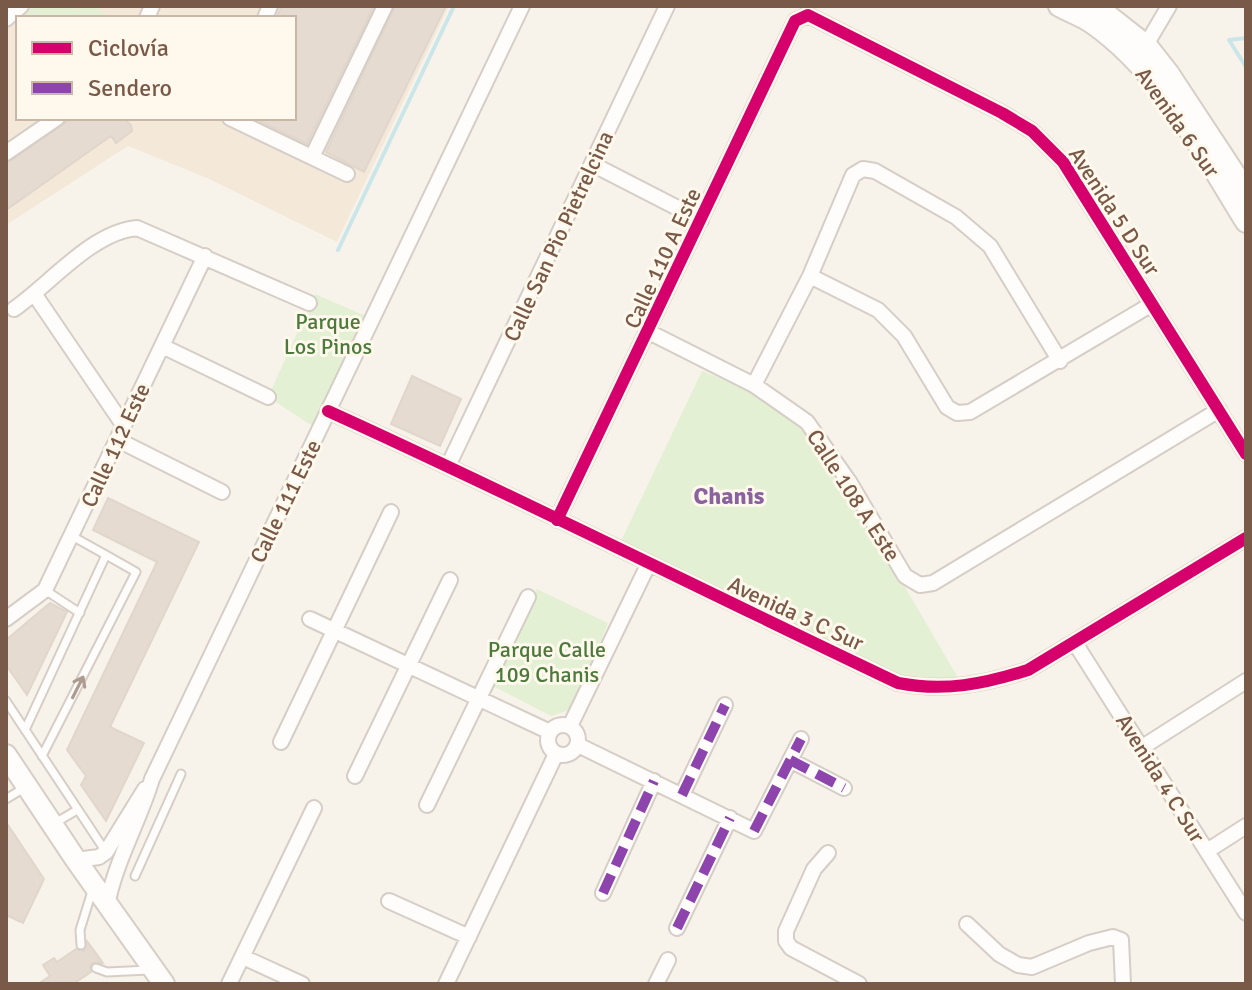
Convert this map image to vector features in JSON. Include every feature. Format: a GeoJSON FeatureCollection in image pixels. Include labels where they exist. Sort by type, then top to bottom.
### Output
{"type":"FeatureCollection","features":[{"type":"Feature","properties":{"kind":"main road","name":"Avenida 6 Sur"},"geometry":{"type":"LineString","coordinates":[[1059,6],[1140,53],[1246,222]]}},
{"type":"Feature","properties":{"kind":"main road","name":"Avenida 6 Sur"},"geometry":{"type":"LineString","coordinates":[[1096,6],[1195,111],[1246,191]]}},
{"type":"Feature","properties":{"kind":"main road"},"geometry":{"type":"LineString","coordinates":[[6,755],[159,977]]}},
{"type":"Feature","properties":{"kind":"street"},"geometry":{"type":"LineString","coordinates":[[6,19],[21,6]]}},
{"type":"Feature","properties":{"kind":"street"},"geometry":{"type":"LineString","coordinates":[[312,157],[385,6]]}},
{"type":"Feature","properties":{"kind":"street","name":"Calle 111 Este"},"geometry":{"type":"LineString","coordinates":[[107,905],[112,878],[143,808],[152,779],[522,6]]}},
{"type":"Feature","properties":{"kind":"street","name":"Calle San Pio Pietrelcina"},"geometry":{"type":"LineString","coordinates":[[448,466],[667,6]]}},
{"type":"Feature","properties":{"kind":"street"},"geometry":{"type":"LineString","coordinates":[[1140,53],[1169,6]]}},
{"type":"Feature","properties":{"kind":"street","name":"Calle 110 A Este"},"geometry":{"type":"LineString","coordinates":[[557,520],[795,21],[803,15]]}},
{"type":"Feature","properties":{"kind":"street","name":"Avenida 5 D Sur"},"geometry":{"type":"LineString","coordinates":[[803,15],[812,16],[1032,131],[1063,162],[1246,454]]}},
{"type":"Feature","properties":{"kind":"street"},"geometry":{"type":"LineString","coordinates":[[6,153],[54,120]]}},
{"type":"Feature","properties":{"kind":"street"},"geometry":{"type":"LineString","coordinates":[[234,120],[347,174]]}},
{"type":"Feature","properties":{"kind":"street"},"geometry":{"type":"LineString","coordinates":[[592,164],[701,220]]}},
{"type":"Feature","properties":{"kind":"street"},"geometry":{"type":"LineString","coordinates":[[754,385],[810,276],[853,175],[863,169],[875,171],[956,217],[990,246],[1060,361]]}},
{"type":"Feature","properties":{"kind":"street"},"geometry":{"type":"LineString","coordinates":[[14,309],[97,242],[131,228],[142,229],[309,303]]}},
{"type":"Feature","properties":{"kind":"street","name":"Calle 112 Este"},"geometry":{"type":"LineString","coordinates":[[6,619],[45,590],[205,256]]}},
{"type":"Feature","properties":{"kind":"street"},"geometry":{"type":"LineString","coordinates":[[810,276],[878,310],[904,336],[952,411],[970,412],[1152,304]]}},
{"type":"Feature","properties":{"kind":"street"},"geometry":{"type":"LineString","coordinates":[[35,295],[124,426]]}},
{"type":"Feature","properties":{"kind":"street","name":"Calle 108 A Este"},"geometry":{"type":"LineString","coordinates":[[649,332],[754,385],[807,422],[850,483],[905,576],[920,585],[933,583],[1219,410]]}},
{"type":"Feature","properties":{"kind":"street"},"geometry":{"type":"LineString","coordinates":[[162,346],[268,397]]}},
{"type":"Feature","properties":{"kind":"street","name":"Avenida 3 C Sur"},"geometry":{"type":"LineString","coordinates":[[328,411],[898,683],[923,688],[951,689],[988,683],[1028,670],[1246,538]]}},
{"type":"Feature","properties":{"kind":"street"},"geometry":{"type":"LineString","coordinates":[[118,440],[222,492]]}},
{"type":"Feature","properties":{"kind":"street"},"geometry":{"type":"LineString","coordinates":[[281,742],[391,512]]}},
{"type":"Feature","properties":{"kind":"street"},"geometry":{"type":"LineString","coordinates":[[570,726],[648,565]]}},
{"type":"Feature","properties":{"kind":"street"},"geometry":{"type":"LineString","coordinates":[[355,776],[450,580]]}},
{"type":"Feature","properties":{"kind":"street"},"geometry":{"type":"LineString","coordinates":[[427,805],[528,597]]}},
{"type":"Feature","properties":{"kind":"street"},"geometry":{"type":"LineString","coordinates":[[310,619],[550,732]]}},
{"type":"Feature","properties":{"kind":"street","name":"Avenida 4 C Sur"},"geometry":{"type":"LineString","coordinates":[[1075,643],[1246,913]]}},
{"type":"Feature","properties":{"kind":"street"},"geometry":{"type":"LineString","coordinates":[[1141,748],[1246,681]]}},
{"type":"Feature","properties":{"kind":"street"},"geometry":{"type":"LineString","coordinates":[[682,795],[725,705]]}},
{"type":"Feature","properties":{"kind":"street"},"geometry":{"type":"LineString","coordinates":[[558,725],[570,726],[578,736],[578,745],[571,753],[556,754],[548,741],[550,732],[558,725]]}},
{"type":"Feature","properties":{"kind":"street"},"geometry":{"type":"LineString","coordinates":[[578,745],[754,831],[801,739]]}},
{"type":"Feature","properties":{"kind":"street"},"geometry":{"type":"LineString","coordinates":[[446,984],[556,754]]}},
{"type":"Feature","properties":{"kind":"street"},"geometry":{"type":"LineString","coordinates":[[790,760],[844,788]]}},
{"type":"Feature","properties":{"kind":"street","name":"Calle 111 Este"},"geometry":{"type":"LineString","coordinates":[[106,852],[152,779]]}},
{"type":"Feature","properties":{"kind":"street"},"geometry":{"type":"LineString","coordinates":[[603,893],[654,781]]}},
{"type":"Feature","properties":{"kind":"street"},"geometry":{"type":"LineString","coordinates":[[229,984],[314,808]]}},
{"type":"Feature","properties":{"kind":"street"},"geometry":{"type":"LineString","coordinates":[[677,928],[730,818]]}},
{"type":"Feature","properties":{"kind":"street"},"geometry":{"type":"LineString","coordinates":[[1207,851],[1246,826]]}},
{"type":"Feature","properties":{"kind":"street"},"geometry":{"type":"LineString","coordinates":[[76,860],[99,857],[106,852]]}},
{"type":"Feature","properties":{"kind":"street"},"geometry":{"type":"LineString","coordinates":[[828,853],[814,869],[786,931],[786,941],[791,948],[859,984]]}},
{"type":"Feature","properties":{"kind":"street"},"geometry":{"type":"LineString","coordinates":[[389,901],[469,937]]}},
{"type":"Feature","properties":{"kind":"street"},"geometry":{"type":"LineString","coordinates":[[967,924],[999,954],[1018,965],[1032,967],[1089,943],[1113,937],[1121,940],[1123,984]]}},
{"type":"Feature","properties":{"kind":"street"},"geometry":{"type":"LineString","coordinates":[[243,957],[302,984]]}},
{"type":"Feature","properties":{"kind":"street"},"geometry":{"type":"LineString","coordinates":[[656,984],[668,960]]}},
{"type":"Feature","properties":{"kind":"lane"},"geometry":{"type":"LineString","coordinates":[[42,756],[136,572],[72,536]]}},
{"type":"Feature","properties":{"kind":"lane"},"geometry":{"type":"LineString","coordinates":[[25,730],[106,555]]}},
{"type":"Feature","properties":{"kind":"lane"},"geometry":{"type":"LineString","coordinates":[[45,590],[80,613]]}},
{"type":"Feature","properties":{"kind":"lane"},"geometry":{"type":"LineString","coordinates":[[6,701],[106,852]]}},
{"type":"Feature","properties":{"kind":"lane"},"geometry":{"type":"LineString","coordinates":[[135,876],[181,774]]}},
{"type":"Feature","properties":{"kind":"lane"},"geometry":{"type":"LineString","coordinates":[[6,799],[26,786]]}},
{"type":"Feature","properties":{"kind":"lane"},"geometry":{"type":"LineString","coordinates":[[52,825],[77,810]]}},
{"type":"Feature","properties":{"kind":"lane"},"geometry":{"type":"LineString","coordinates":[[128,842],[145,851]]}},
{"type":"Feature","properties":{"kind":"lane"},"geometry":{"type":"LineString","coordinates":[[81,945],[80,930],[94,886]]}},
{"type":"Feature","properties":{"kind":"lane"},"geometry":{"type":"LineString","coordinates":[[96,968],[107,972],[125,971],[159,977]]}},
{"type":"Feature","properties":{"kind":"lane"},"geometry":{"type":"LineString","coordinates":[[124,984],[125,971]]}},
{"type":"Feature","properties":{"kind":"shaded area"},"geometry":{"type":"Polygon","coordinates":[[[6,6],[449,6],[337,242],[207,178],[128,146],[6,225],[6,6]]]}},
{"type":"Feature","properties":{"kind":"green space"},"geometry":{"type":"Polygon","coordinates":[[[33,6],[71,6],[78,11],[83,6],[93,6],[109,16],[24,16],[33,6]]]}},
{"type":"Feature","properties":{"kind":"green space","name":"Parque Los Pinos"},"geometry":{"type":"Polygon","coordinates":[[[315,294],[368,317],[314,427],[268,397],[315,294]]]}},
{"type":"Feature","properties":{"kind":"green space"},"geometry":{"type":"Polygon","coordinates":[[[702,371],[755,392],[802,425],[850,493],[960,681],[901,679],[620,543],[702,371]]]}},
{"type":"Feature","properties":{"kind":"green space","name":"Parque Calle 109 Chanis"},"geometry":{"type":"Polygon","coordinates":[[[537,589],[608,623],[573,709],[551,716],[491,685],[537,589]]]}},
{"type":"Feature","properties":{"kind":"building"},"geometry":{"type":"Polygon","coordinates":[[[282,6],[374,6],[307,144],[257,120],[296,120],[296,16],[277,16],[282,6]]]}},
{"type":"Feature","properties":{"kind":"building"},"geometry":{"type":"Polygon","coordinates":[[[395,6],[446,6],[364,172],[326,152],[395,6]]]}},
{"type":"Feature","properties":{"kind":"building"},"geometry":{"type":"Polygon","coordinates":[[[69,120],[125,120],[131,125],[132,131],[116,143],[111,136],[6,210],[6,164],[69,120]]]}},
{"type":"Feature","properties":{"kind":"building"},"geometry":{"type":"Polygon","coordinates":[[[412,376],[461,399],[440,446],[391,424],[412,376]]]}},
{"type":"Feature","properties":{"kind":"building"},"geometry":{"type":"Polygon","coordinates":[[[108,498],[199,542],[110,727],[144,743],[106,821],[81,785],[86,776],[67,750],[157,562],[93,530],[108,498]]]}},
{"type":"Feature","properties":{"kind":"building"},"geometry":{"type":"Polygon","coordinates":[[[50,603],[67,612],[27,695],[6,665],[6,640],[50,603]]]}},
{"type":"Feature","properties":{"kind":"building"},"geometry":{"type":"Polygon","coordinates":[[[6,822],[44,879],[23,923],[6,915],[6,822]]]}},
{"type":"Feature","properties":{"kind":"building"},"geometry":{"type":"Polygon","coordinates":[[[87,941],[103,963],[92,963],[91,972],[73,984],[38,984],[50,976],[43,965],[54,958],[57,962],[76,949],[84,951],[87,941]]]}},
{"type":"Feature","properties":{"kind":"waterway"},"geometry":{"type":"LineString","coordinates":[[338,250],[454,6]]}},
{"type":"Feature","properties":{"kind":"waterway"},"geometry":{"type":"LineString","coordinates":[[1246,38],[1229,40],[1246,67]]}},
{"type":"Feature","properties":{"kind":"marked path"},"geometry":{"type":"LineString","coordinates":[[682,795],[725,705]]}},
{"type":"Feature","properties":{"kind":"marked path"},"geometry":{"type":"LineString","coordinates":[[754,831],[801,739]]}},
{"type":"Feature","properties":{"kind":"marked path"},"geometry":{"type":"LineString","coordinates":[[790,760],[844,788]]}},
{"type":"Feature","properties":{"kind":"marked path"},"geometry":{"type":"LineString","coordinates":[[603,893],[654,781]]}},
{"type":"Feature","properties":{"kind":"marked path"},"geometry":{"type":"LineString","coordinates":[[677,928],[730,818]]}},
{"type":"Feature","properties":{"kind":"cycle path"},"geometry":{"type":"LineString","coordinates":[[557,520],[795,21],[808,15],[1002,113],[1032,131],[1063,162],[1246,454]]}},
{"type":"Feature","properties":{"kind":"cycle path"},"geometry":{"type":"LineString","coordinates":[[328,411],[898,683],[915,686],[964,685],[1028,670],[1246,538]]}},
{"type":"Feature","properties":{"kind":"district","name":"Chanis"},"geometry":{"type":"Point","coordinates":[729,496]}}]}
